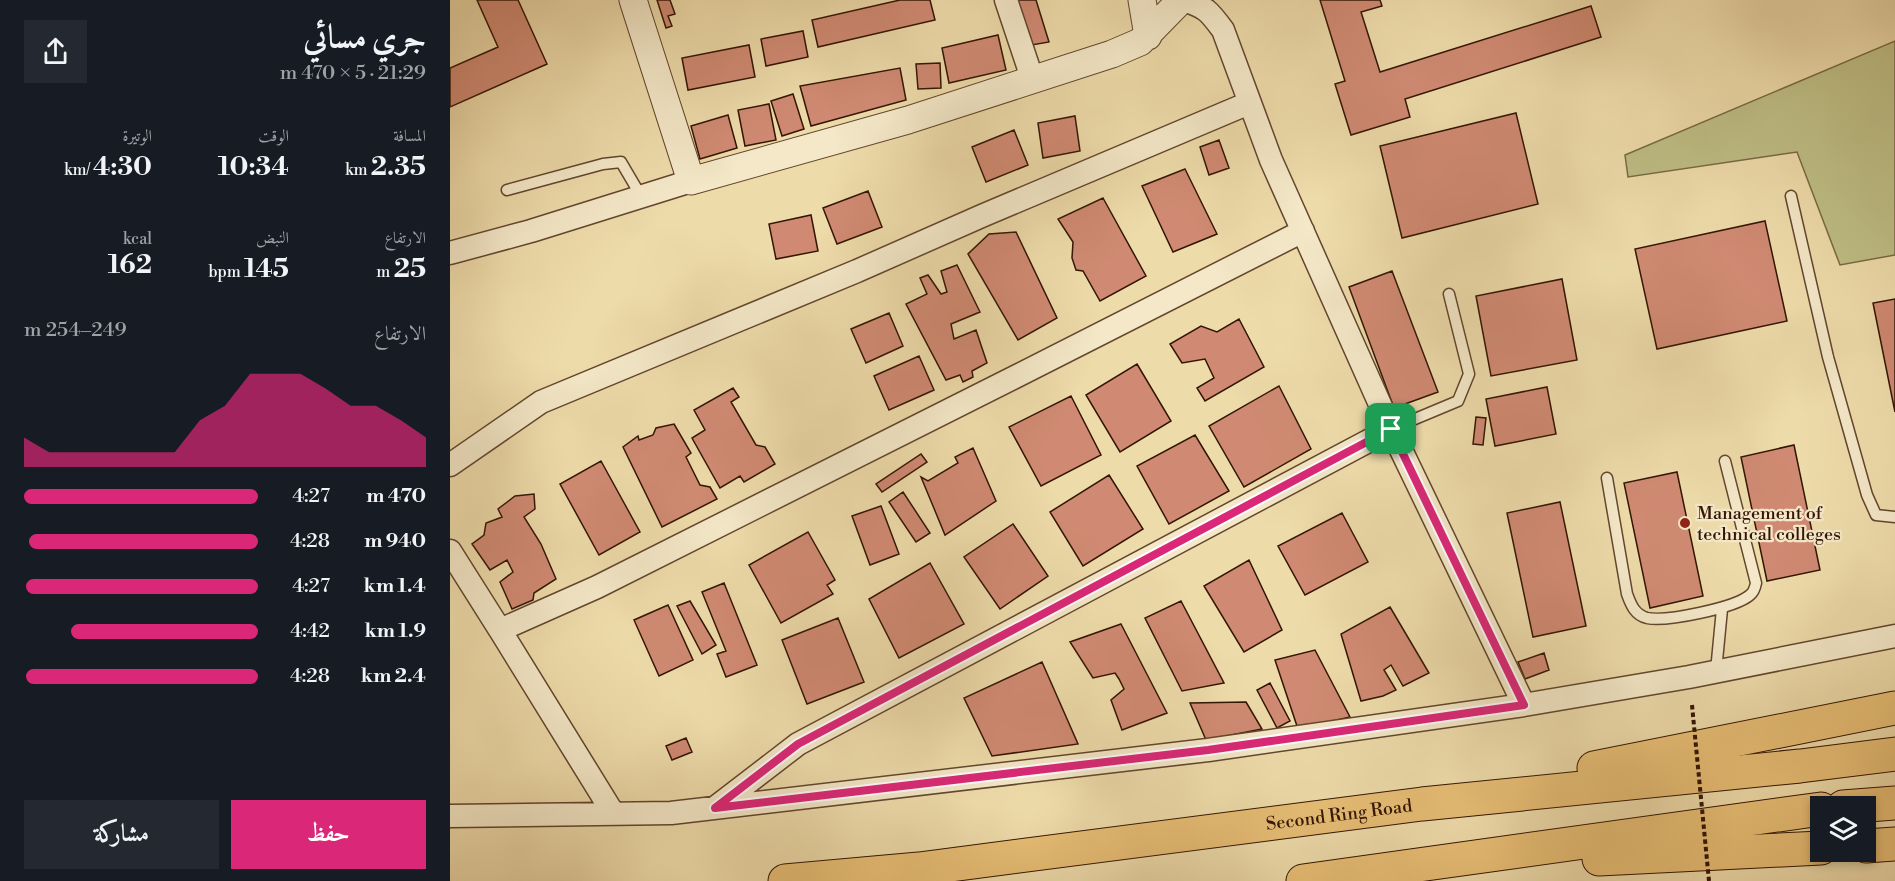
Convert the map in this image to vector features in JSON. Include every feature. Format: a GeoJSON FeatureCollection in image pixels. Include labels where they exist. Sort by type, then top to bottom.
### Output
{"type":"FeatureCollection","features":[{"type":"Feature","properties":{"kind":"highway"},"geometry":{"type":"LineString","coordinates":[[1422,804],[1895,708]]}},
{"type":"Feature","properties":{"kind":"highway","name":"Second Ring Road"},"geometry":{"type":"LineString","coordinates":[[785,881],[919,869],[1422,804],[1800,766],[1895,754]]}},
{"type":"Feature","properties":{"kind":"highway"},"geometry":{"type":"LineString","coordinates":[[1876,804],[1895,803]]}},
{"type":"Feature","properties":{"kind":"highway"},"geometry":{"type":"LineString","coordinates":[[1303,881],[1810,811]]}},
{"type":"Feature","properties":{"kind":"highway"},"geometry":{"type":"LineString","coordinates":[[1876,845],[1895,844]]}},
{"type":"Feature","properties":{"kind":"highway"},"geometry":{"type":"LineString","coordinates":[[1432,864],[1623,858],[1810,849]]}},
{"type":"Feature","properties":{"kind":"street"},"geometry":{"type":"LineString","coordinates":[[633,0],[691,181]]}},
{"type":"Feature","properties":{"kind":"street"},"geometry":{"type":"LineString","coordinates":[[1006,0],[1033,81]]}},
{"type":"Feature","properties":{"kind":"street"},"geometry":{"type":"LineString","coordinates":[[1142,0],[1148,36]]}},
{"type":"Feature","properties":{"kind":"street"},"geometry":{"type":"LineString","coordinates":[[450,253],[531,231],[691,181],[908,120],[1033,81],[1140,42],[1182,0],[1198,5],[1210,12],[1223,30],[1271,160],[1391,429],[1524,705]]}},
{"type":"Feature","properties":{"kind":"street"},"geometry":{"type":"LineString","coordinates":[[450,465],[541,402],[846,276],[1249,102]]}},
{"type":"Feature","properties":{"kind":"street"},"geometry":{"type":"LineString","coordinates":[[500,630],[608,582],[1303,231]]}},
{"type":"Feature","properties":{"kind":"street"},"geometry":{"type":"LineString","coordinates":[[715,808],[798,744],[1391,429]]}},
{"type":"Feature","properties":{"kind":"street"},"geometry":{"type":"LineString","coordinates":[[450,550],[612,813]]}},
{"type":"Feature","properties":{"kind":"street"},"geometry":{"type":"LineString","coordinates":[[450,816],[671,813],[1208,750],[1524,705],[1716,672],[1895,636]]}},
{"type":"Feature","properties":{"kind":"lane"},"geometry":{"type":"LineString","coordinates":[[507,190],[603,164],[621,162],[641,196]]}},
{"type":"Feature","properties":{"kind":"lane"},"geometry":{"type":"LineString","coordinates":[[1791,196],[1828,357],[1867,495],[1876,515],[1895,517]]}},
{"type":"Feature","properties":{"kind":"lane"},"geometry":{"type":"LineString","coordinates":[[1391,429],[1458,400],[1463,390],[1469,374],[1449,294]]}},
{"type":"Feature","properties":{"kind":"lane"},"geometry":{"type":"LineString","coordinates":[[1607,478],[1627,594],[1634,610],[1645,618],[1660,618],[1722,609],[1749,596],[1754,591],[1756,583],[1725,461]]}},
{"type":"Feature","properties":{"kind":"lane"},"geometry":{"type":"LineString","coordinates":[[1716,672],[1722,609]]}},
{"type":"Feature","properties":{"kind":"path"},"geometry":{"type":"LineString","coordinates":[[1692,705],[1709,881]]}},
{"type":"Feature","properties":{"kind":"green space"},"geometry":{"type":"Polygon","coordinates":[[[1895,41],[1895,255],[1840,265],[1797,152],[1628,177],[1625,155],[1895,41]]]}},
{"type":"Feature","properties":{"kind":"building"},"geometry":{"type":"Polygon","coordinates":[[[477,0],[518,0],[547,64],[450,107],[450,68],[498,47],[477,0]]]}},
{"type":"Feature","properties":{"kind":"building"},"geometry":{"type":"Polygon","coordinates":[[[657,0],[670,0],[675,14],[668,16],[672,26],[666,28],[657,0]]]}},
{"type":"Feature","properties":{"kind":"building"},"geometry":{"type":"Polygon","coordinates":[[[900,0],[930,0],[935,20],[818,47],[812,20],[900,0]]]}},
{"type":"Feature","properties":{"kind":"building"},"geometry":{"type":"Polygon","coordinates":[[[1011,0],[1036,0],[1049,42],[1026,46],[1011,0]]]}},
{"type":"Feature","properties":{"kind":"building"},"geometry":{"type":"Polygon","coordinates":[[[1320,0],[1380,0],[1382,6],[1361,12],[1380,72],[1591,6],[1601,37],[1405,99],[1410,117],[1351,135],[1335,84],[1345,81],[1320,0]]]}},
{"type":"Feature","properties":{"kind":"building"},"geometry":{"type":"Polygon","coordinates":[[[803,31],[808,57],[766,66],[761,39],[803,31]]]}},
{"type":"Feature","properties":{"kind":"building"},"geometry":{"type":"Polygon","coordinates":[[[998,35],[1006,70],[949,83],[942,48],[998,35]]]}},
{"type":"Feature","properties":{"kind":"building"},"geometry":{"type":"Polygon","coordinates":[[[749,45],[755,77],[688,90],[682,58],[749,45]]]}},
{"type":"Feature","properties":{"kind":"building"},"geometry":{"type":"Polygon","coordinates":[[[940,63],[941,88],[918,89],[916,64],[940,63]]]}},
{"type":"Feature","properties":{"kind":"building"},"geometry":{"type":"Polygon","coordinates":[[[900,68],[906,100],[811,126],[800,86],[900,68]]]}},
{"type":"Feature","properties":{"kind":"building"},"geometry":{"type":"Polygon","coordinates":[[[793,94],[804,129],[782,136],[771,101],[793,94]]]}},
{"type":"Feature","properties":{"kind":"building"},"geometry":{"type":"Polygon","coordinates":[[[769,104],[776,140],[745,146],[738,110],[769,104]]]}},
{"type":"Feature","properties":{"kind":"building"},"geometry":{"type":"Polygon","coordinates":[[[1516,113],[1538,204],[1402,238],[1380,146],[1516,113]]]}},
{"type":"Feature","properties":{"kind":"building"},"geometry":{"type":"Polygon","coordinates":[[[728,115],[737,148],[700,159],[691,126],[728,115]]]}},
{"type":"Feature","properties":{"kind":"building"},"geometry":{"type":"Polygon","coordinates":[[[1075,116],[1080,151],[1043,158],[1038,123],[1075,116]]]}},
{"type":"Feature","properties":{"kind":"building"},"geometry":{"type":"Polygon","coordinates":[[[1014,130],[1028,165],[986,182],[972,147],[1014,130]]]}},
{"type":"Feature","properties":{"kind":"building"},"geometry":{"type":"Polygon","coordinates":[[[1219,140],[1229,168],[1209,175],[1200,147],[1219,140]]]}},
{"type":"Feature","properties":{"kind":"building"},"geometry":{"type":"Polygon","coordinates":[[[1185,169],[1217,234],[1173,252],[1142,186],[1185,169]]]}},
{"type":"Feature","properties":{"kind":"building"},"geometry":{"type":"Polygon","coordinates":[[[868,191],[882,227],[837,244],[823,208],[868,191]]]}},
{"type":"Feature","properties":{"kind":"building"},"geometry":{"type":"Polygon","coordinates":[[[1103,198],[1146,276],[1100,301],[1083,271],[1076,270],[1072,258],[1073,242],[1058,219],[1103,198]]]}},
{"type":"Feature","properties":{"kind":"building"},"geometry":{"type":"Polygon","coordinates":[[[811,215],[818,251],[776,259],[769,224],[811,215]]]}},
{"type":"Feature","properties":{"kind":"building"},"geometry":{"type":"Polygon","coordinates":[[[1765,221],[1787,321],[1657,349],[1635,249],[1765,221]]]}},
{"type":"Feature","properties":{"kind":"building"},"geometry":{"type":"Polygon","coordinates":[[[1016,232],[1057,318],[1018,340],[968,254],[989,234],[1016,232]]]}},
{"type":"Feature","properties":{"kind":"building"},"geometry":{"type":"Polygon","coordinates":[[[957,265],[980,312],[951,324],[954,339],[976,330],[987,363],[972,371],[973,377],[963,382],[960,375],[946,380],[906,304],[927,294],[920,278],[928,275],[941,294],[947,292],[941,271],[957,265]]]}},
{"type":"Feature","properties":{"kind":"building"},"geometry":{"type":"Polygon","coordinates":[[[1392,271],[1438,392],[1394,408],[1349,287],[1392,271]]]}},
{"type":"Feature","properties":{"kind":"building"},"geometry":{"type":"Polygon","coordinates":[[[1562,279],[1577,360],[1491,376],[1476,296],[1562,279]]]}},
{"type":"Feature","properties":{"kind":"building"},"geometry":{"type":"Polygon","coordinates":[[[1895,299],[1895,412],[1873,303],[1895,299]]]}},
{"type":"Feature","properties":{"kind":"building"},"geometry":{"type":"Polygon","coordinates":[[[889,313],[903,346],[866,363],[851,329],[889,313]]]}},
{"type":"Feature","properties":{"kind":"building"},"geometry":{"type":"Polygon","coordinates":[[[1239,319],[1264,367],[1205,401],[1197,388],[1214,378],[1205,359],[1182,363],[1170,344],[1201,326],[1217,332],[1239,319]]]}},
{"type":"Feature","properties":{"kind":"building"},"geometry":{"type":"Polygon","coordinates":[[[919,356],[934,390],[889,410],[874,376],[919,356]]]}},
{"type":"Feature","properties":{"kind":"building"},"geometry":{"type":"Polygon","coordinates":[[[1137,364],[1171,421],[1120,452],[1086,395],[1137,364]]]}},
{"type":"Feature","properties":{"kind":"building"},"geometry":{"type":"Polygon","coordinates":[[[1279,386],[1311,449],[1244,487],[1209,426],[1279,386]]]}},
{"type":"Feature","properties":{"kind":"building"},"geometry":{"type":"Polygon","coordinates":[[[1547,387],[1556,434],[1495,446],[1486,399],[1547,387]]]}},
{"type":"Feature","properties":{"kind":"building"},"geometry":{"type":"Polygon","coordinates":[[[733,388],[739,397],[731,402],[756,445],[765,447],[775,464],[744,482],[740,476],[720,488],[692,438],[705,430],[694,410],[733,388]]]}},
{"type":"Feature","properties":{"kind":"building"},"geometry":{"type":"Polygon","coordinates":[[[1071,396],[1101,455],[1041,486],[1009,427],[1071,396]]]}},
{"type":"Feature","properties":{"kind":"building"},"geometry":{"type":"Polygon","coordinates":[[[1476,417],[1486,418],[1483,445],[1473,444],[1476,417]]]}},
{"type":"Feature","properties":{"kind":"building"},"geometry":{"type":"Polygon","coordinates":[[[674,424],[691,453],[686,457],[700,485],[710,487],[717,499],[662,527],[623,447],[638,436],[639,440],[653,435],[656,428],[674,424]]]}},
{"type":"Feature","properties":{"kind":"building"},"geometry":{"type":"Polygon","coordinates":[[[1195,435],[1229,491],[1169,524],[1137,466],[1195,435]]]}},
{"type":"Feature","properties":{"kind":"building"},"geometry":{"type":"Polygon","coordinates":[[[1794,445],[1820,570],[1767,581],[1741,457],[1794,445]]]}},
{"type":"Feature","properties":{"kind":"building"},"geometry":{"type":"Polygon","coordinates":[[[973,448],[996,501],[945,535],[921,477],[928,481],[958,463],[955,457],[973,448]]]}},
{"type":"Feature","properties":{"kind":"building"},"geometry":{"type":"Polygon","coordinates":[[[921,454],[927,462],[882,492],[876,484],[921,454]]]}},
{"type":"Feature","properties":{"kind":"building"},"geometry":{"type":"Polygon","coordinates":[[[601,461],[640,532],[599,555],[560,484],[601,461]]]}},
{"type":"Feature","properties":{"kind":"building"},"geometry":{"type":"Polygon","coordinates":[[[1677,472],[1703,596],[1650,608],[1624,483],[1677,472]]]}},
{"type":"Feature","properties":{"kind":"building"},"geometry":{"type":"Polygon","coordinates":[[[1109,475],[1143,529],[1083,566],[1050,512],[1109,475]]]}},
{"type":"Feature","properties":{"kind":"building"},"geometry":{"type":"Polygon","coordinates":[[[903,492],[930,533],[916,542],[889,502],[903,492]]]}},
{"type":"Feature","properties":{"kind":"building"},"geometry":{"type":"Polygon","coordinates":[[[534,494],[535,509],[524,517],[541,544],[556,579],[534,593],[533,600],[512,609],[500,582],[513,572],[507,560],[490,570],[472,544],[484,535],[486,523],[502,517],[498,509],[515,496],[534,494]]]}},
{"type":"Feature","properties":{"kind":"building"},"geometry":{"type":"Polygon","coordinates":[[[1560,502],[1586,626],[1533,637],[1507,513],[1560,502]]]}},
{"type":"Feature","properties":{"kind":"building"},"geometry":{"type":"Polygon","coordinates":[[[881,506],[899,554],[870,565],[852,516],[881,506]]]}},
{"type":"Feature","properties":{"kind":"building"},"geometry":{"type":"Polygon","coordinates":[[[1342,513],[1368,562],[1305,595],[1278,546],[1342,513]]]}},
{"type":"Feature","properties":{"kind":"building"},"geometry":{"type":"Polygon","coordinates":[[[1013,524],[1048,576],[1000,609],[964,557],[1013,524]]]}},
{"type":"Feature","properties":{"kind":"building"},"geometry":{"type":"Polygon","coordinates":[[[808,532],[835,580],[827,585],[833,594],[781,623],[749,565],[808,532]]]}},
{"type":"Feature","properties":{"kind":"building"},"geometry":{"type":"Polygon","coordinates":[[[1249,560],[1282,630],[1244,652],[1204,586],[1249,560]]]}},
{"type":"Feature","properties":{"kind":"building"},"geometry":{"type":"Polygon","coordinates":[[[930,563],[964,624],[899,658],[869,599],[930,563]]]}},
{"type":"Feature","properties":{"kind":"building"},"geometry":{"type":"Polygon","coordinates":[[[724,583],[757,665],[726,677],[717,654],[726,651],[702,592],[724,583]]]}},
{"type":"Feature","properties":{"kind":"building"},"geometry":{"type":"Polygon","coordinates":[[[690,601],[716,645],[702,654],[677,606],[690,601]]]}},
{"type":"Feature","properties":{"kind":"building"},"geometry":{"type":"Polygon","coordinates":[[[1181,601],[1224,683],[1182,691],[1145,618],[1181,601]]]}},
{"type":"Feature","properties":{"kind":"building"},"geometry":{"type":"Polygon","coordinates":[[[668,605],[693,660],[659,676],[634,620],[668,605]]]}},
{"type":"Feature","properties":{"kind":"building"},"geometry":{"type":"Polygon","coordinates":[[[1390,607],[1429,673],[1403,686],[1391,665],[1384,670],[1396,690],[1383,696],[1361,701],[1341,634],[1390,607]]]}},
{"type":"Feature","properties":{"kind":"building"},"geometry":{"type":"Polygon","coordinates":[[[838,618],[864,682],[807,704],[782,640],[838,618]]]}},
{"type":"Feature","properties":{"kind":"building"},"geometry":{"type":"Polygon","coordinates":[[[1121,624],[1167,713],[1122,730],[1111,700],[1124,689],[1119,679],[1115,673],[1093,678],[1070,642],[1121,624]]]}},
{"type":"Feature","properties":{"kind":"building"},"geometry":{"type":"Polygon","coordinates":[[[1315,650],[1350,717],[1298,729],[1275,660],[1315,650]]]}},
{"type":"Feature","properties":{"kind":"building"},"geometry":{"type":"Polygon","coordinates":[[[1544,653],[1549,670],[1525,679],[1518,662],[1544,653]]]}},
{"type":"Feature","properties":{"kind":"building"},"geometry":{"type":"Polygon","coordinates":[[[1042,662],[1078,744],[992,756],[964,698],[1042,662]]]}},
{"type":"Feature","properties":{"kind":"building"},"geometry":{"type":"Polygon","coordinates":[[[1270,683],[1290,721],[1277,728],[1257,690],[1270,683]]]}},
{"type":"Feature","properties":{"kind":"building"},"geometry":{"type":"Polygon","coordinates":[[[1246,702],[1262,729],[1206,740],[1190,703],[1246,702]]]}},
{"type":"Feature","properties":{"kind":"building"},"geometry":{"type":"Polygon","coordinates":[[[686,738],[692,752],[672,760],[666,746],[686,738]]]}},
{"type":"Feature","properties":{"kind":"place","name":"Management of technical colleges"},"geometry":{"type":"Point","coordinates":[1685,523]}},
{"type":"Feature","properties":{"kind":"route"},"geometry":{"type":"LineString","coordinates":[[1391,429],[1524,705],[1208,750],[715,808],[798,744],[1391,429]]}}]}
